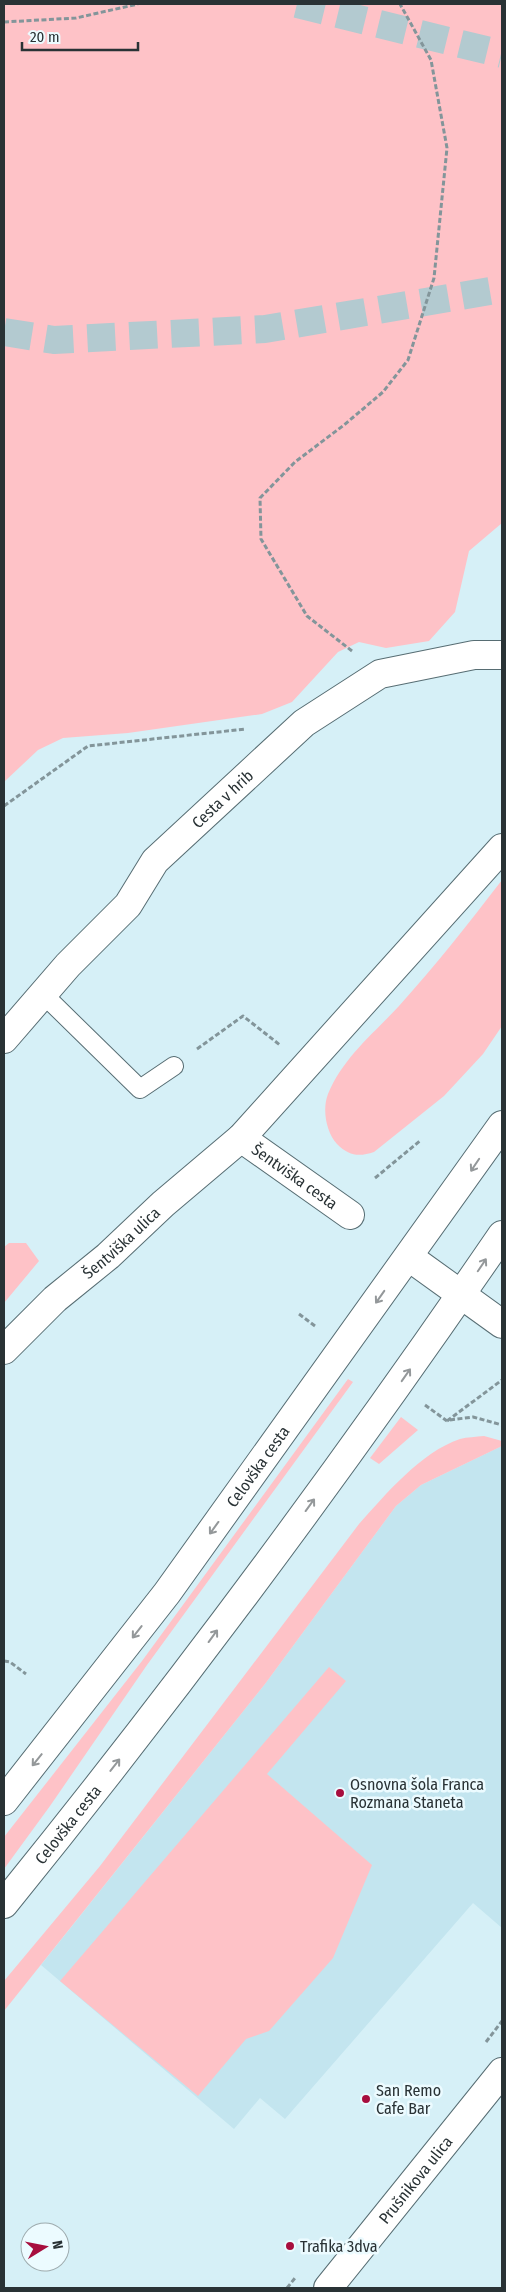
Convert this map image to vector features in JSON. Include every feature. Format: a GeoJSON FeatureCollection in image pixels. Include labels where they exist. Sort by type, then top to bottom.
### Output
{"type":"FeatureCollection","features":[{"type":"Feature","properties":{"kind":"street","name":"Cesta v hrib"},"geometry":{"type":"LineString","coordinates":[[4,1039],[68,965],[128,906],[155,861],[304,723],[380,674],[474,655],[502,655]]}},
{"type":"Feature","properties":{"kind":"street"},"geometry":{"type":"LineString","coordinates":[[241,1138],[502,848]]}},
{"type":"Feature","properties":{"kind":"street","name":"Celovška cesta"},"geometry":{"type":"LineString","coordinates":[[4,1801],[167,1593],[502,1125]]}},
{"type":"Feature","properties":{"kind":"street","name":"Šentviška cesta"},"geometry":{"type":"LineString","coordinates":[[241,1138],[350,1215]]}},
{"type":"Feature","properties":{"kind":"street","name":"Šentviška ulica"},"geometry":{"type":"LineString","coordinates":[[4,1350],[55,1299],[108,1256],[163,1204],[241,1138]]}},
{"type":"Feature","properties":{"kind":"street","name":"Celovška cesta"},"geometry":{"type":"LineString","coordinates":[[4,1904],[85,1804],[185,1674],[398,1386],[502,1235]]}},
{"type":"Feature","properties":{"kind":"street"},"geometry":{"type":"LineString","coordinates":[[409,1257],[502,1324]]}},
{"type":"Feature","properties":{"kind":"street","name":"Prušnikova ulica"},"geometry":{"type":"LineString","coordinates":[[328,2288],[502,2072]]}},
{"type":"Feature","properties":{"kind":"lane"},"geometry":{"type":"LineString","coordinates":[[42,994],[140,1089],[174,1066]]}},
{"type":"Feature","properties":{"kind":"path"},"geometry":{"type":"LineString","coordinates":[[4,22],[76,18],[138,4]]}},
{"type":"Feature","properties":{"kind":"path"},"geometry":{"type":"LineString","coordinates":[[380,674],[307,616],[261,539],[260,498],[295,462],[344,425],[383,392],[408,360],[434,278],[447,148],[431,60],[400,4]]}},
{"type":"Feature","properties":{"kind":"path"},"geometry":{"type":"LineString","coordinates":[[4,806],[88,746],[304,723]]}},
{"type":"Feature","properties":{"kind":"path"},"geometry":{"type":"LineString","coordinates":[[174,1066],[243,1016],[306,1065]]}},
{"type":"Feature","properties":{"kind":"path"},"geometry":{"type":"LineString","coordinates":[[375,1178],[421,1140]]}},
{"type":"Feature","properties":{"kind":"path"},"geometry":{"type":"LineString","coordinates":[[299,1314],[319,1328]]}},
{"type":"Feature","properties":{"kind":"path"},"geometry":{"type":"LineString","coordinates":[[447,1421],[502,1380]]}},
{"type":"Feature","properties":{"kind":"path"},"geometry":{"type":"LineString","coordinates":[[424,1404],[447,1421]]}},
{"type":"Feature","properties":{"kind":"path"},"geometry":{"type":"LineString","coordinates":[[447,1421],[473,1417],[502,1425]]}},
{"type":"Feature","properties":{"kind":"path"},"geometry":{"type":"LineString","coordinates":[[4,1661],[10,1662],[26,1674]]}},
{"type":"Feature","properties":{"kind":"shaded area"},"geometry":{"type":"Polygon","coordinates":[[[4,4],[502,4],[502,523],[469,551],[455,612],[429,641],[386,648],[359,642],[338,652],[292,702],[262,714],[128,733],[63,738],[38,750],[4,782],[4,4]]]}},
{"type":"Feature","properties":{"kind":"shaded area"},"geometry":{"type":"Polygon","coordinates":[[[502,880],[502,1026],[483,1054],[444,1096],[374,1152],[359,1155],[346,1151],[333,1139],[326,1120],[326,1100],[334,1081],[350,1058],[426,975],[502,880]]]}},
{"type":"Feature","properties":{"kind":"shaded area"},"geometry":{"type":"Polygon","coordinates":[[[9,1243],[26,1243],[39,1261],[4,1303],[4,1247],[9,1243]]]}},
{"type":"Feature","properties":{"kind":"shaded area"},"geometry":{"type":"Polygon","coordinates":[[[348,1379],[353,1382],[147,1665],[50,1806],[4,1869],[4,1837],[142,1661],[348,1379]]]}},
{"type":"Feature","properties":{"kind":"shaded area"},"geometry":{"type":"Polygon","coordinates":[[[401,1417],[418,1430],[379,1464],[370,1458],[401,1417]]]}},
{"type":"Feature","properties":{"kind":"shaded area"},"geometry":{"type":"Polygon","coordinates":[[[484,1436],[502,1441],[502,1446],[421,1485],[396,1506],[265,1684],[4,2011],[4,1981],[100,1866],[359,1524],[405,1475],[432,1454],[460,1439],[484,1436]]]}},
{"type":"Feature","properties":{"kind":"shaded area","name":"Osnovna šola Franca Rozmana Staneta"},"geometry":{"type":"Polygon","coordinates":[[[502,1446],[502,1928],[473,1903],[285,2119],[260,2098],[234,2129],[41,1965],[265,1684],[396,1506],[421,1485],[502,1446]]]}},
{"type":"Feature","properties":{"kind":"shaded area"},"geometry":{"type":"Polygon","coordinates":[[[329,1667],[346,1681],[267,1774],[372,1865],[333,1958],[269,2031],[246,2039],[198,2096],[60,1981],[329,1667]]]}},
{"type":"Feature","properties":{"kind":"tunnel"},"geometry":{"type":"LineString","coordinates":[[297,4],[502,54]]}},
{"type":"Feature","properties":{"kind":"tunnel"},"geometry":{"type":"LineString","coordinates":[[4,332],[54,340],[265,329],[502,289]]}},
{"type":"Feature","properties":{"kind":"place","name":"Osnovna šola Franca Rozmana Staneta"},"geometry":{"type":"Point","coordinates":[340,1793]}},
{"type":"Feature","properties":{"kind":"place","name":"San Remo Cafe Bar"},"geometry":{"type":"Point","coordinates":[366,2099]}},
{"type":"Feature","properties":{"kind":"place","name":"Trafika 3dva"},"geometry":{"type":"Point","coordinates":[290,2246]}}]}
